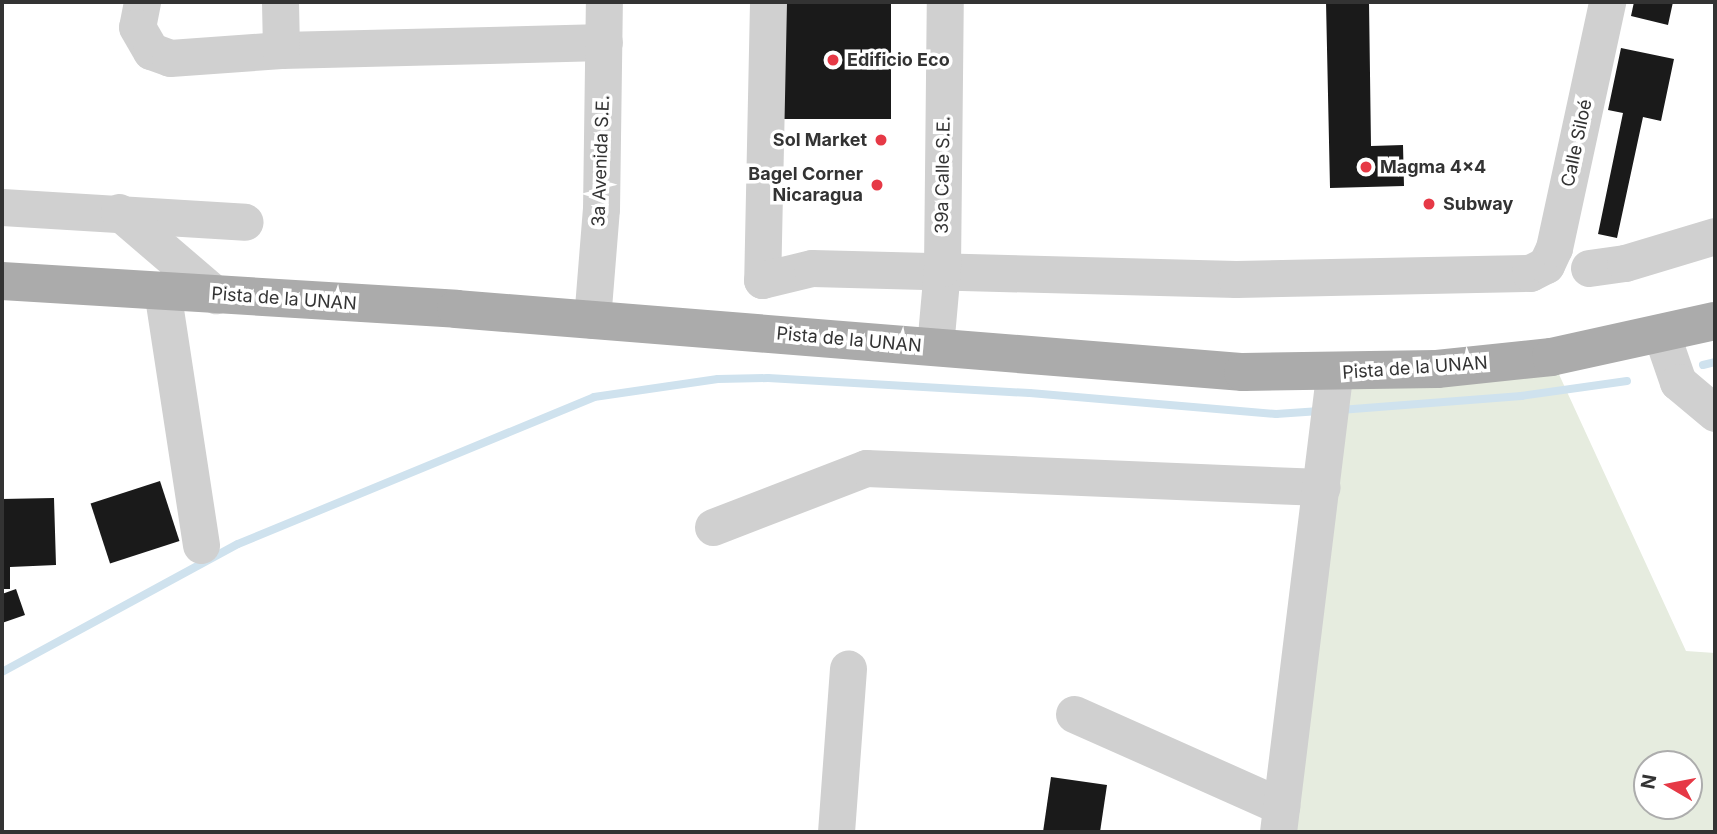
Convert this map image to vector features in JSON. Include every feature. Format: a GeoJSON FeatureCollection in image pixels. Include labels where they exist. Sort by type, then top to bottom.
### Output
{"type":"FeatureCollection","features":[{"type":"Feature","properties":{"kind":"main road","name":"Pista de la UNAN"},"geometry":{"type":"LineString","coordinates":[[2,281],[592,320],[1231,371],[1333,392],[1437,369],[1551,357],[1696,322]]}},
{"type":"Feature","properties":{"kind":"street"},"geometry":{"type":"LineString","coordinates":[[142,2],[137,27],[152,51],[170,58],[281,50],[604,42]]}},
{"type":"Feature","properties":{"kind":"street"},"geometry":{"type":"LineString","coordinates":[[280,2],[281,50]]}},
{"type":"Feature","properties":{"kind":"street","name":"3a Avenida S.E."},"geometry":{"type":"LineString","coordinates":[[592,320],[601,209],[604,2]]}},
{"type":"Feature","properties":{"kind":"street"},"geometry":{"type":"LineString","coordinates":[[768,2],[762,280],[812,268],[942,268]]}},
{"type":"Feature","properties":{"kind":"street","name":"39a Calle S.E."},"geometry":{"type":"LineString","coordinates":[[935,347],[942,268],[945,2]]}},
{"type":"Feature","properties":{"kind":"street","name":"Calle Siloé"},"geometry":{"type":"LineString","coordinates":[[942,268],[1236,279],[1530,273],[1546,265],[1554,248],[1607,2]]}},
{"type":"Feature","properties":{"kind":"street"},"geometry":{"type":"LineString","coordinates":[[2,207],[119,212],[245,222]]}},
{"type":"Feature","properties":{"kind":"street"},"geometry":{"type":"LineString","coordinates":[[119,212],[216,295]]}},
{"type":"Feature","properties":{"kind":"street"},"geometry":{"type":"LineString","coordinates":[[1589,268],[1625,263],[1715,236]]}},
{"type":"Feature","properties":{"kind":"street"},"geometry":{"type":"LineString","coordinates":[[162,290],[201,545]]}},
{"type":"Feature","properties":{"kind":"street"},"geometry":{"type":"LineString","coordinates":[[1696,322],[1678,382],[1715,413]]}},
{"type":"Feature","properties":{"kind":"street"},"geometry":{"type":"LineString","coordinates":[[1074,714],[1279,819],[1333,392]]}},
{"type":"Feature","properties":{"kind":"street"},"geometry":{"type":"LineString","coordinates":[[713,527],[866,468],[1322,487]]}},
{"type":"Feature","properties":{"kind":"street"},"geometry":{"type":"LineString","coordinates":[[836,832],[848,668]]}},
{"type":"Feature","properties":{"kind":"shaded area"},"geometry":{"type":"Polygon","coordinates":[[[1551,357],[1686,651],[1715,653],[1715,832],[1278,832],[1334,373],[1551,357]]]}},
{"type":"Feature","properties":{"kind":"building","name":"Edificio Eco"},"geometry":{"type":"Polygon","coordinates":[[[778,2],[891,2],[891,119],[778,119],[778,2]]]}},
{"type":"Feature","properties":{"kind":"building"},"geometry":{"type":"Polygon","coordinates":[[[1326,2],[1369,2],[1371,146],[1403,145],[1404,186],[1330,188],[1326,2]]]}},
{"type":"Feature","properties":{"kind":"building"},"geometry":{"type":"Polygon","coordinates":[[[1634,2],[1673,2],[1668,25],[1631,16],[1634,2]]]}},
{"type":"Feature","properties":{"kind":"building"},"geometry":{"type":"Polygon","coordinates":[[[1621,48],[1674,59],[1661,121],[1643,117],[1617,238],[1598,234],[1623,113],[1608,110],[1621,48]]]}},
{"type":"Feature","properties":{"kind":"building"},"geometry":{"type":"Polygon","coordinates":[[[160,481],[179,541],[110,563],[91,504],[160,481]]]}},
{"type":"Feature","properties":{"kind":"building"},"geometry":{"type":"Polygon","coordinates":[[[54,498],[56,565],[10,567],[10,589],[2,589],[2,499],[54,498]]]}},
{"type":"Feature","properties":{"kind":"building"},"geometry":{"type":"Polygon","coordinates":[[[16,589],[25,615],[2,623],[2,594],[16,589]]]}},
{"type":"Feature","properties":{"kind":"building"},"geometry":{"type":"Polygon","coordinates":[[[1051,777],[1107,785],[1100,832],[1043,832],[1051,777]]]}},
{"type":"Feature","properties":{"kind":"waterway"},"geometry":{"type":"LineString","coordinates":[[1703,365],[1715,362]]}},
{"type":"Feature","properties":{"kind":"waterway"},"geometry":{"type":"LineString","coordinates":[[2,672],[238,544],[594,397],[718,379],[768,378],[1030,393],[1276,414],[1320,411]]}},
{"type":"Feature","properties":{"kind":"waterway"},"geometry":{"type":"LineString","coordinates":[[1340,410],[1521,396],[1627,381]]}},
{"type":"Feature","properties":{"kind":"place","name":"Edificio Eco"},"geometry":{"type":"Point","coordinates":[833,60]}},
{"type":"Feature","properties":{"kind":"place","name":"Sol Market"},"geometry":{"type":"Point","coordinates":[881,140]}},
{"type":"Feature","properties":{"kind":"place","name":"Magma 4x4"},"geometry":{"type":"Point","coordinates":[1366,167]}},
{"type":"Feature","properties":{"kind":"place","name":"Bagel Corner Nicaragua"},"geometry":{"type":"Point","coordinates":[877,185]}},
{"type":"Feature","properties":{"kind":"place","name":"Subway"},"geometry":{"type":"Point","coordinates":[1429,204]}}]}
